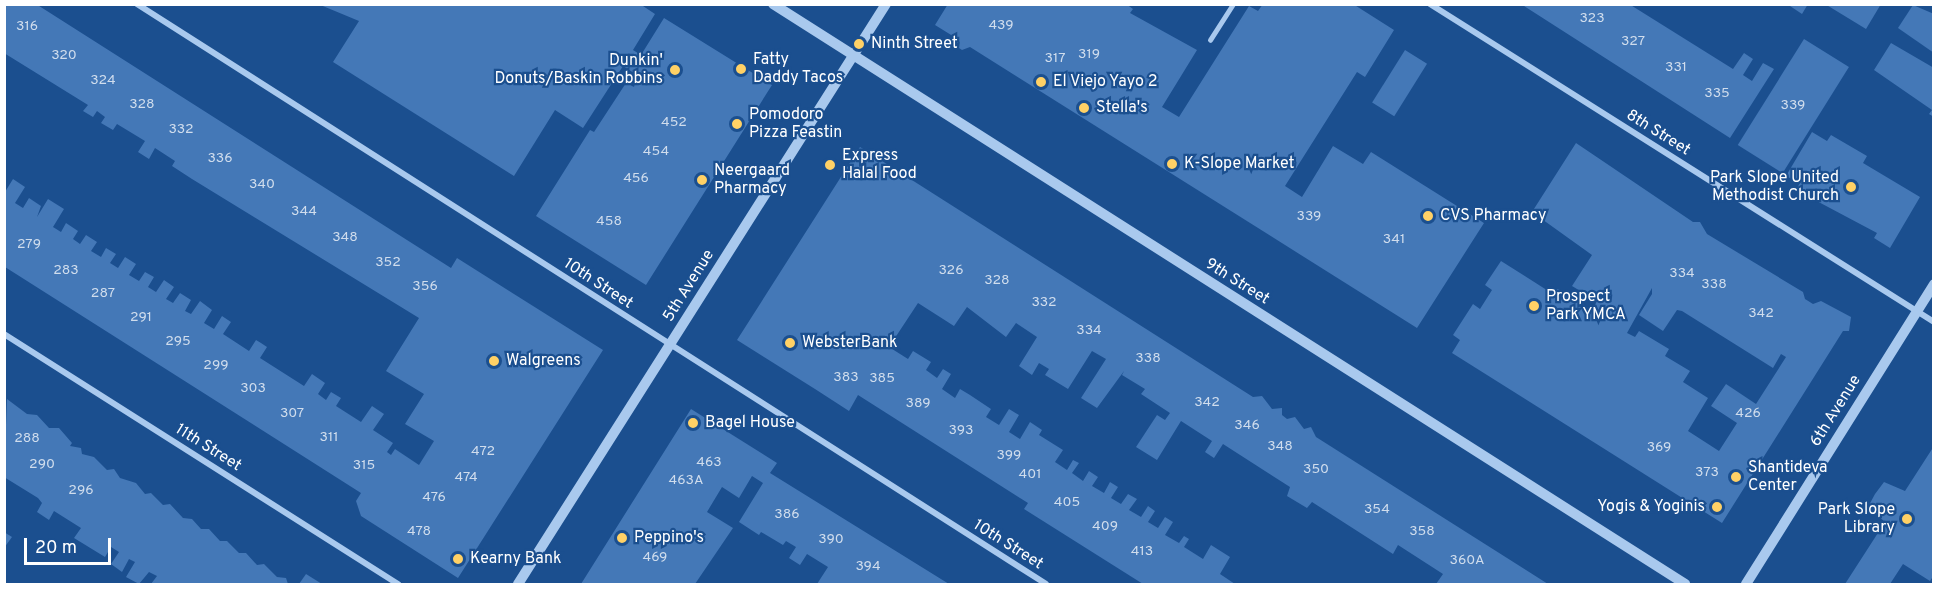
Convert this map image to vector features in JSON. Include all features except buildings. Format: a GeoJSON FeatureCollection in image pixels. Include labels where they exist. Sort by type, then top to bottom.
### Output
{"type":"FeatureCollection","features":[{"type":"Feature","properties":{"kind":"street","name":"10th Street"},"geometry":{"type":"LineString","coordinates":[[137,4],[1046,585]]}},
{"type":"Feature","properties":{"kind":"street","name":"9th Street"},"geometry":{"type":"LineString","coordinates":[[773,4],[1685,585]]}},
{"type":"Feature","properties":{"kind":"street","name":"5th Avenue"},"geometry":{"type":"LineString","coordinates":[[518,585],[886,4]]}},
{"type":"Feature","properties":{"kind":"street","name":"8th Street"},"geometry":{"type":"LineString","coordinates":[[1430,4],[1934,322]]}},
{"type":"Feature","properties":{"kind":"street","name":"6th Avenue"},"geometry":{"type":"LineString","coordinates":[[1746,585],[1934,284]]}},
{"type":"Feature","properties":{"kind":"street","name":"11th Street"},"geometry":{"type":"LineString","coordinates":[[4,334],[398,585]]}},
{"type":"Feature","properties":{"kind":"lane"},"geometry":{"type":"LineString","coordinates":[[1210,40],[1233,4]]}},
{"type":"Feature","properties":{"kind":"place","name":"Ninth Street"},"geometry":{"type":"Point","coordinates":[859,44]}},
{"type":"Feature","properties":{"kind":"place","name":"Fatty Daddy Tacos"},"geometry":{"type":"Point","coordinates":[741,69]}},
{"type":"Feature","properties":{"kind":"place","name":"Dunkin' Donuts/Baskin Robbins"},"geometry":{"type":"Point","coordinates":[675,70]}},
{"type":"Feature","properties":{"kind":"place","name":"El Viejo Yayo 2"},"geometry":{"type":"Point","coordinates":[1041,82]}},
{"type":"Feature","properties":{"kind":"place","name":"Stella's"},"geometry":{"type":"Point","coordinates":[1084,108]}},
{"type":"Feature","properties":{"kind":"place","name":"Pomodoro Pizza Feastin"},"geometry":{"type":"Point","coordinates":[737,124]}},
{"type":"Feature","properties":{"kind":"place","name":"K-Slope Market"},"geometry":{"type":"Point","coordinates":[1172,164]}},
{"type":"Feature","properties":{"kind":"place","name":"Express Halal Food"},"geometry":{"type":"Point","coordinates":[830,165]}},
{"type":"Feature","properties":{"kind":"place","name":"Neergaard Pharmacy"},"geometry":{"type":"Point","coordinates":[702,180]}},
{"type":"Feature","properties":{"kind":"place","name":"Park Slope United Methodist Church"},"geometry":{"type":"Point","coordinates":[1851,187]}},
{"type":"Feature","properties":{"kind":"place","name":"CVS Pharmacy"},"geometry":{"type":"Point","coordinates":[1428,216]}},
{"type":"Feature","properties":{"kind":"place","name":"Prospect Park YMCA"},"geometry":{"type":"Point","coordinates":[1534,306]}},
{"type":"Feature","properties":{"kind":"place","name":"WebsterBank"},"geometry":{"type":"Point","coordinates":[790,343]}},
{"type":"Feature","properties":{"kind":"place","name":"Walgreens"},"geometry":{"type":"Point","coordinates":[494,361]}},
{"type":"Feature","properties":{"kind":"place","name":"Bagel House"},"geometry":{"type":"Point","coordinates":[693,423]}},
{"type":"Feature","properties":{"kind":"place","name":"Shantideva Center"},"geometry":{"type":"Point","coordinates":[1736,477]}},
{"type":"Feature","properties":{"kind":"place","name":"Yogis & Yoginis"},"geometry":{"type":"Point","coordinates":[1717,507]}},
{"type":"Feature","properties":{"kind":"place","name":"Park Slope Library"},"geometry":{"type":"Point","coordinates":[1907,519]}},
{"type":"Feature","properties":{"kind":"place","name":"Peppino's"},"geometry":{"type":"Point","coordinates":[622,538]}},
{"type":"Feature","properties":{"kind":"place","name":"Kearny Bank"},"geometry":{"type":"Point","coordinates":[458,559]}}]}
